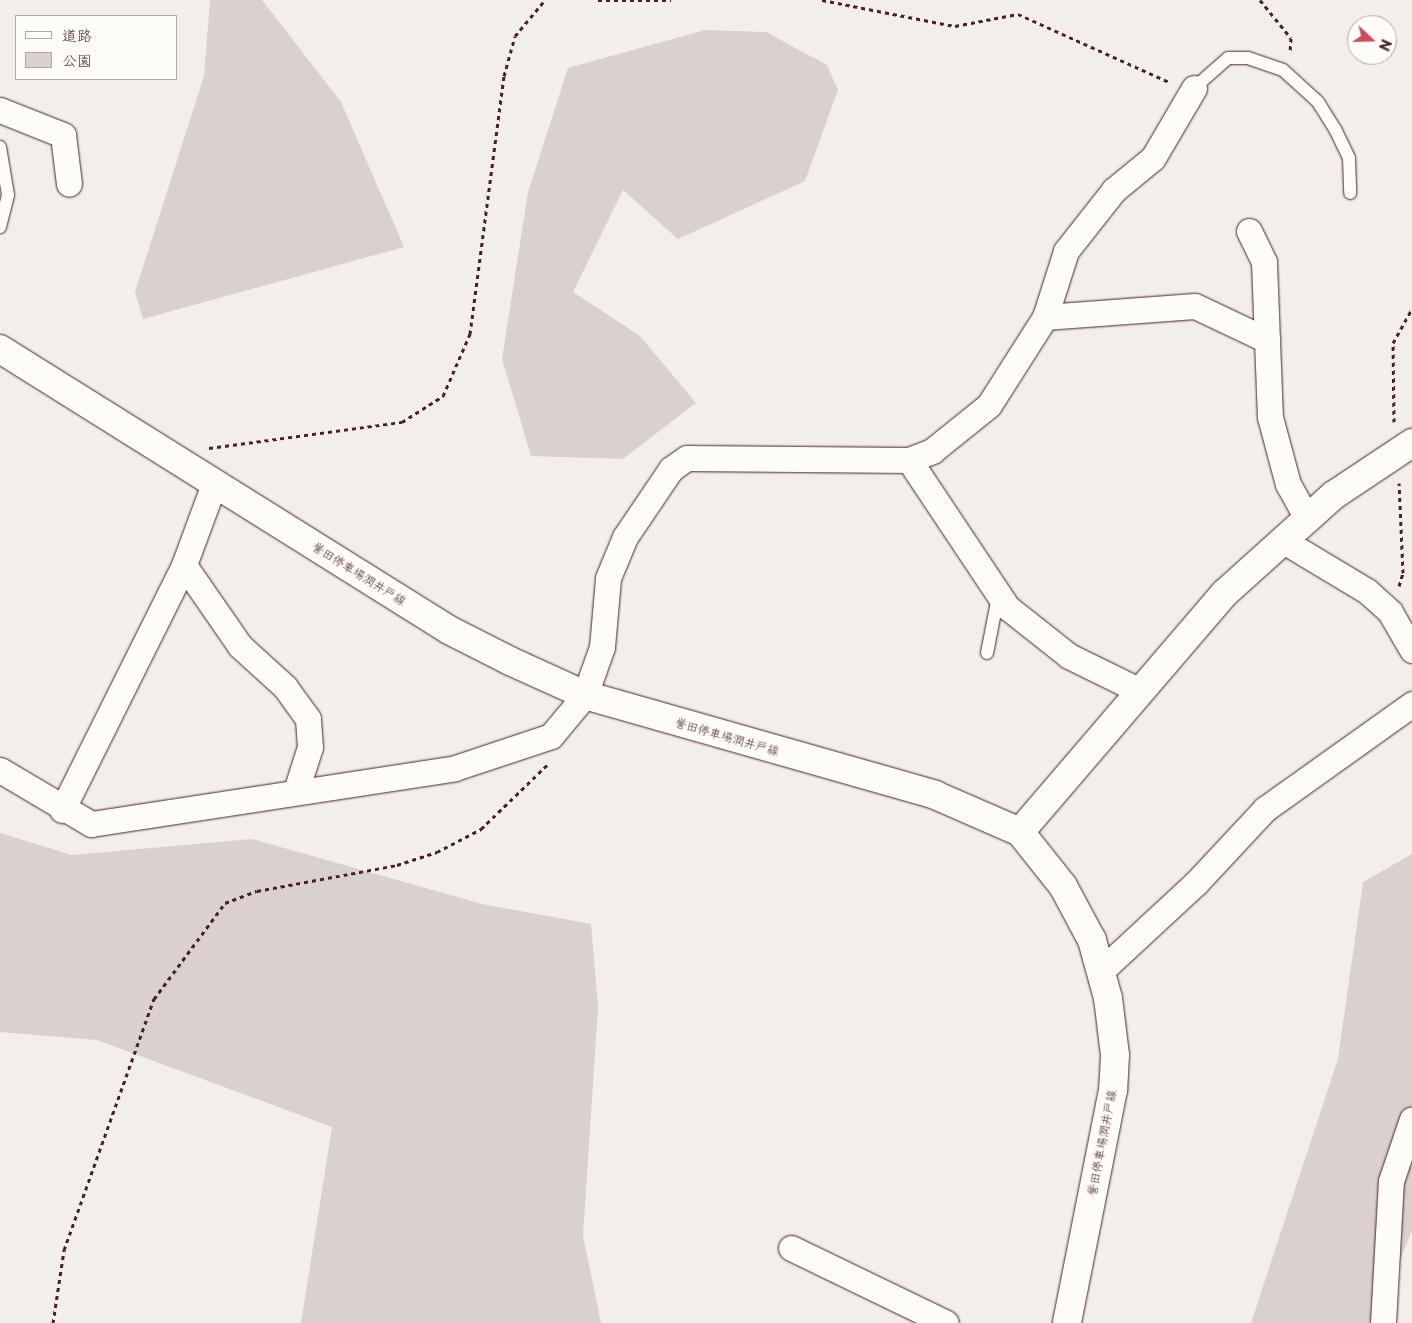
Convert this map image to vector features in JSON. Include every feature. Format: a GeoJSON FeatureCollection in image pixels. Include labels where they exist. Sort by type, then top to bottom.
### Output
{"type":"FeatureCollection","features":[{"type":"Feature","properties":{"kind":"main road","name":"誉田停車場潤井戸線"},"geometry":{"type":"LineString","coordinates":[[0,349],[163,454],[449,630],[585,695],[935,795],[1020,832],[1079,912],[1102,970],[1115,1055],[1113,1090],[1066,1323]]}},
{"type":"Feature","properties":{"kind":"main road"},"geometry":{"type":"LineString","coordinates":[[1020,832],[1138,690],[1225,593],[1308,518],[1404,447]]}},
{"type":"Feature","properties":{"kind":"street"},"geometry":{"type":"LineString","coordinates":[[0,770],[62,810],[91,824],[455,768],[551,736],[585,695],[602,647],[608,578],[651,494],[679,464],[687,458],[909,460],[932,451],[989,405],[1045,317],[1066,251],[1114,190],[1153,158],[1194,88]]}},
{"type":"Feature","properties":{"kind":"street"},"geometry":{"type":"LineString","coordinates":[[0,110],[63,134],[69,184]]}},
{"type":"Feature","properties":{"kind":"street"},"geometry":{"type":"LineString","coordinates":[[1249,231],[1264,262],[1270,417],[1288,484],[1308,518]]}},
{"type":"Feature","properties":{"kind":"street"},"geometry":{"type":"LineString","coordinates":[[1045,317],[1195,306],[1267,340]]}},
{"type":"Feature","properties":{"kind":"street"},"geometry":{"type":"LineString","coordinates":[[909,460],[998,597],[1069,656],[1138,690]]}},
{"type":"Feature","properties":{"kind":"street"},"geometry":{"type":"LineString","coordinates":[[62,810],[184,565],[214,484]]}},
{"type":"Feature","properties":{"kind":"street"},"geometry":{"type":"LineString","coordinates":[[1282,540],[1367,591],[1390,612],[1412,650]]}},
{"type":"Feature","properties":{"kind":"street"},"geometry":{"type":"LineString","coordinates":[[184,565],[240,646],[285,687],[308,719],[310,747],[296,791]]}},
{"type":"Feature","properties":{"kind":"street"},"geometry":{"type":"LineString","coordinates":[[1102,970],[1196,883],[1266,808],[1412,704]]}},
{"type":"Feature","properties":{"kind":"street"},"geometry":{"type":"LineString","coordinates":[[1384,1323],[1391,1181],[1412,1119]]}},
{"type":"Feature","properties":{"kind":"street"},"geometry":{"type":"LineString","coordinates":[[791,1248],[946,1323]]}},
{"type":"Feature","properties":{"kind":"lane"},"geometry":{"type":"LineString","coordinates":[[1194,88],[1228,58],[1248,58],[1283,70],[1318,102],[1335,129],[1349,158],[1350,193]]}},
{"type":"Feature","properties":{"kind":"lane"},"geometry":{"type":"LineString","coordinates":[[0,147],[8,195],[0,226]]}},
{"type":"Feature","properties":{"kind":"lane"},"geometry":{"type":"LineString","coordinates":[[987,653],[998,597]]}},
{"type":"Feature","properties":{"kind":"path"},"geometry":{"type":"LineString","coordinates":[[163,454],[402,422],[443,396],[470,334],[504,76],[515,36],[545,0]]}},
{"type":"Feature","properties":{"kind":"path"},"geometry":{"type":"LineString","coordinates":[[598,0],[671,0]]}},
{"type":"Feature","properties":{"kind":"path"},"geometry":{"type":"LineString","coordinates":[[822,0],[955,26],[1018,14],[1194,88]]}},
{"type":"Feature","properties":{"kind":"path"},"geometry":{"type":"LineString","coordinates":[[1260,0],[1291,38],[1283,70]]}},
{"type":"Feature","properties":{"kind":"path"},"geometry":{"type":"LineString","coordinates":[[1390,612],[1403,573],[1404,447],[1391,357],[1399,326],[1412,309]]}},
{"type":"Feature","properties":{"kind":"path"},"geometry":{"type":"LineString","coordinates":[[53,1323],[64,1250],[154,1000],[196,936],[224,903],[241,897],[397,865],[438,852],[481,829],[542,773],[549,764],[551,736]]}},
{"type":"Feature","properties":{"kind":"green space"},"geometry":{"type":"Polygon","coordinates":[[[210,0],[262,0],[341,102],[404,247],[143,319],[135,292],[204,76],[210,0]]]}},
{"type":"Feature","properties":{"kind":"green space"},"geometry":{"type":"Polygon","coordinates":[[[705,30],[766,32],[827,65],[838,90],[805,181],[678,239],[623,190],[573,292],[640,336],[696,403],[623,459],[531,456],[502,359],[528,192],[568,68],[705,30]]]}},
{"type":"Feature","properties":{"kind":"green space"},"geometry":{"type":"Polygon","coordinates":[[[0,833],[72,855],[252,839],[482,904],[591,924],[598,1007],[583,1236],[601,1323],[301,1323],[332,1127],[97,1040],[0,1032],[0,833]]]}},
{"type":"Feature","properties":{"kind":"green space"},"geometry":{"type":"Polygon","coordinates":[[[1412,854],[1412,1230],[1375,1323],[1251,1323],[1338,1059],[1363,882],[1412,854]]]}}]}
